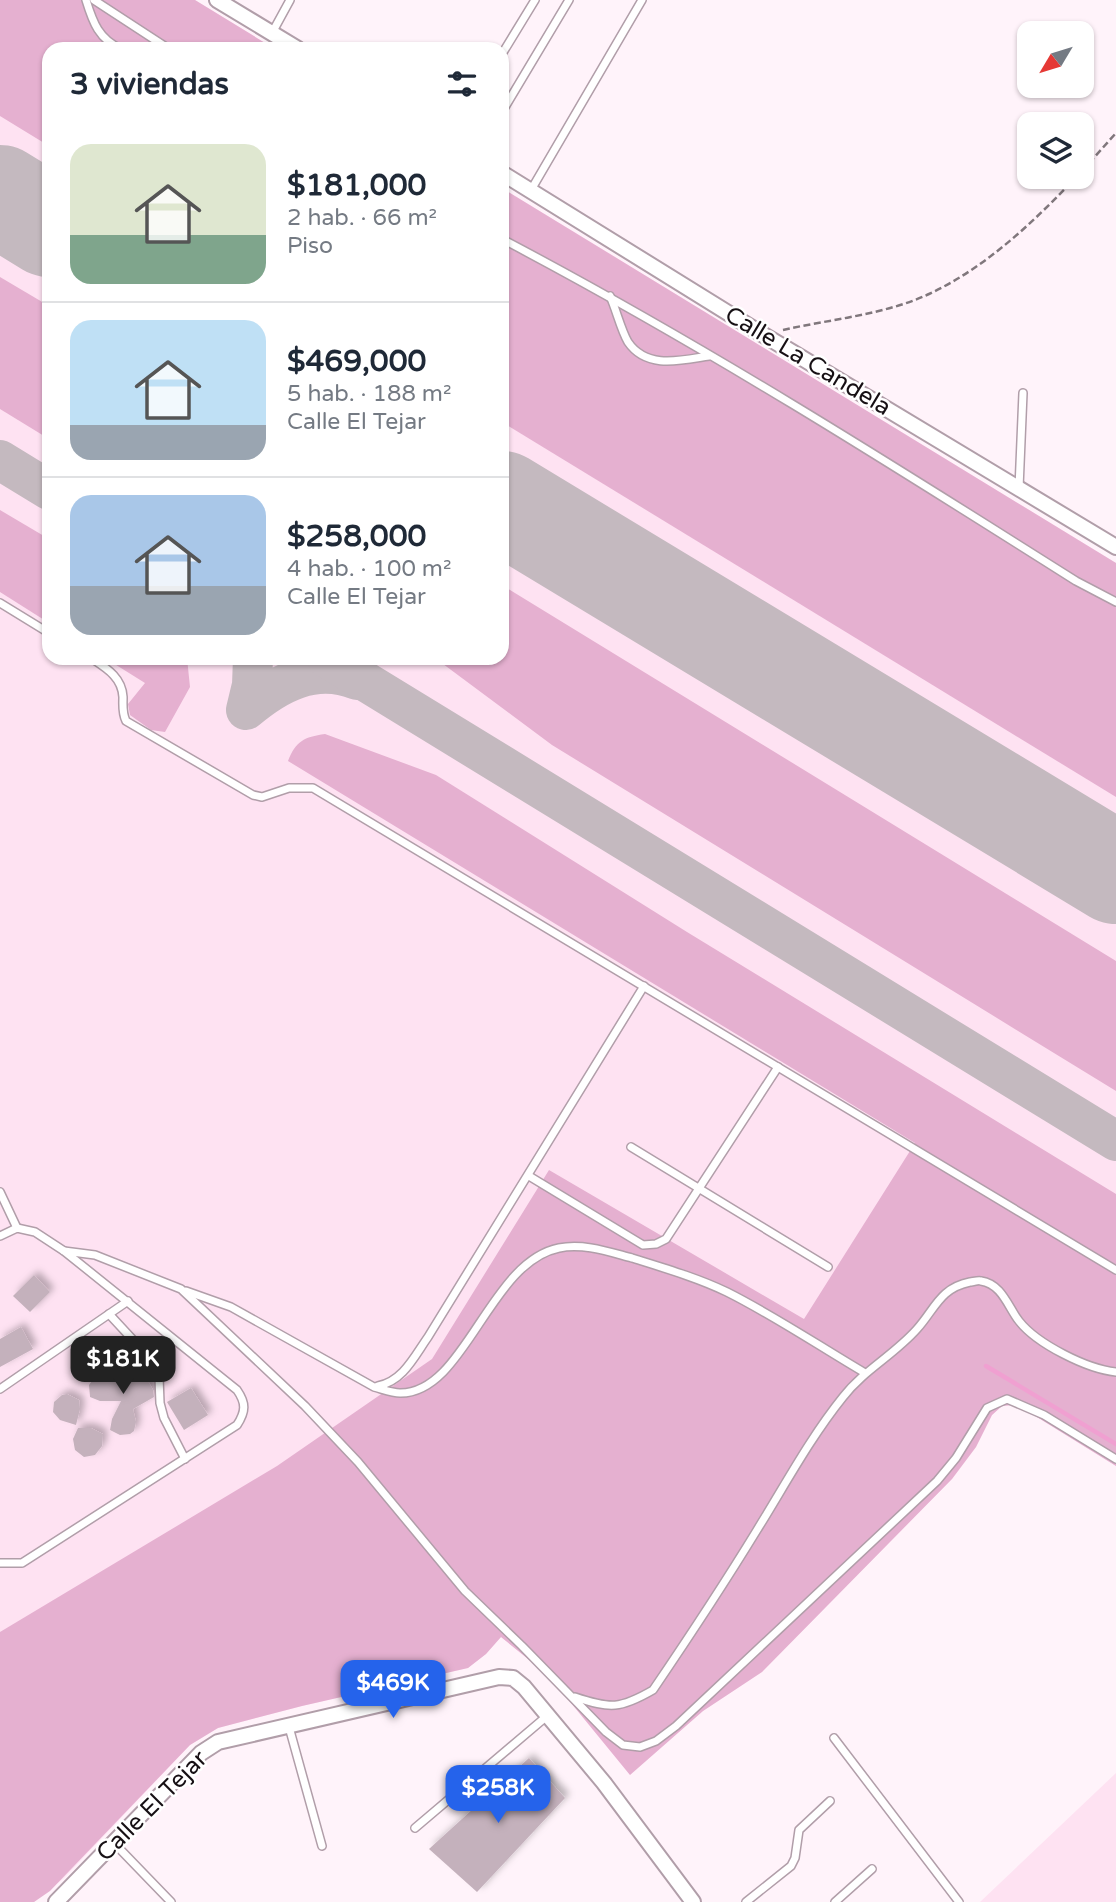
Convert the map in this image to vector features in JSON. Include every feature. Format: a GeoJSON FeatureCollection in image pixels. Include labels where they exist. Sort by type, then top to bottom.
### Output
{"type":"FeatureCollection","features":[{"type":"Feature","properties":{"kind":"street"},"geometry":{"type":"LineString","coordinates":[[218,0],[287,42]]}},
{"type":"Feature","properties":{"kind":"street","name":"Calle La Candela"},"geometry":{"type":"LineString","coordinates":[[509,177],[762,334],[1116,547]]}},
{"type":"Feature","properties":{"kind":"street","name":"Calle El Tejar"},"geometry":{"type":"LineString","coordinates":[[56,1902],[201,1753],[218,1742],[499,1677],[513,1678],[547,1716],[604,1783],[693,1902]]}},
{"type":"Feature","properties":{"kind":"lane"},"geometry":{"type":"LineString","coordinates":[[86,0],[97,32],[108,42]]}},
{"type":"Feature","properties":{"kind":"lane"},"geometry":{"type":"LineString","coordinates":[[94,0],[158,42]]}},
{"type":"Feature","properties":{"kind":"lane"},"geometry":{"type":"LineString","coordinates":[[272,33],[290,0]]}},
{"type":"Feature","properties":{"kind":"lane"},"geometry":{"type":"LineString","coordinates":[[509,43],[535,0]]}},
{"type":"Feature","properties":{"kind":"lane"},"geometry":{"type":"LineString","coordinates":[[509,100],[569,0]]}},
{"type":"Feature","properties":{"kind":"lane"},"geometry":{"type":"LineString","coordinates":[[531,190],[642,0]]}},
{"type":"Feature","properties":{"kind":"lane"},"geometry":{"type":"LineString","coordinates":[[509,243],[610,296],[767,387],[1076,581],[1116,602]]}},
{"type":"Feature","properties":{"kind":"lane"},"geometry":{"type":"LineString","coordinates":[[610,296],[628,341],[640,354],[657,362],[710,355]]}},
{"type":"Feature","properties":{"kind":"lane"},"geometry":{"type":"LineString","coordinates":[[1019,488],[1023,393]]}},
{"type":"Feature","properties":{"kind":"lane"},"geometry":{"type":"LineString","coordinates":[[0,603],[42,629]]}},
{"type":"Feature","properties":{"kind":"lane"},"geometry":{"type":"LineString","coordinates":[[102,665],[120,682],[123,716],[126,721],[253,795],[262,797],[289,788],[313,789],[1116,1270]]}},
{"type":"Feature","properties":{"kind":"lane"},"geometry":{"type":"LineString","coordinates":[[374,1387],[388,1384],[400,1376],[408,1365],[529,1176],[644,986]]}},
{"type":"Feature","properties":{"kind":"lane"},"geometry":{"type":"LineString","coordinates":[[529,1176],[643,1245],[656,1244],[666,1239],[778,1067]]}},
{"type":"Feature","properties":{"kind":"lane"},"geometry":{"type":"LineString","coordinates":[[631,1147],[828,1267]]}},
{"type":"Feature","properties":{"kind":"lane"},"geometry":{"type":"LineString","coordinates":[[0,1192],[17,1228]]}},
{"type":"Feature","properties":{"kind":"lane"},"geometry":{"type":"LineString","coordinates":[[0,1236],[17,1228],[35,1232],[64,1251],[237,1390],[245,1401],[244,1414],[237,1425],[22,1563],[0,1563]]}},
{"type":"Feature","properties":{"kind":"lane"},"geometry":{"type":"LineString","coordinates":[[64,1251],[95,1255],[231,1307],[374,1387],[399,1394],[421,1389],[448,1368],[515,1273],[536,1257],[560,1248],[597,1248],[661,1267],[727,1292],[865,1373]]}},
{"type":"Feature","properties":{"kind":"lane"},"geometry":{"type":"LineString","coordinates":[[571,1696],[602,1706],[628,1704],[653,1690],[757,1531],[805,1450],[843,1396],[865,1373],[893,1353],[918,1328],[935,1302],[957,1285],[980,1280],[995,1287],[1020,1322],[1051,1347],[1087,1366],[1116,1373]]}},
{"type":"Feature","properties":{"kind":"lane"},"geometry":{"type":"LineString","coordinates":[[181,1289],[305,1406],[358,1462],[465,1591],[606,1732],[623,1745],[640,1747],[656,1741],[676,1726],[937,1481],[956,1458],[987,1408],[996,1402],[1007,1399],[1044,1415],[1116,1459]]}},
{"type":"Feature","properties":{"kind":"lane"},"geometry":{"type":"LineString","coordinates":[[0,1389],[128,1301]]}},
{"type":"Feature","properties":{"kind":"lane"},"geometry":{"type":"LineString","coordinates":[[109,1314],[147,1355],[159,1377],[160,1403],[164,1418],[185,1459]]}},
{"type":"Feature","properties":{"kind":"lane"},"geometry":{"type":"LineString","coordinates":[[415,1828],[547,1716]]}},
{"type":"Feature","properties":{"kind":"lane"},"geometry":{"type":"LineString","coordinates":[[289,1727],[322,1846]]}},
{"type":"Feature","properties":{"kind":"lane"},"geometry":{"type":"LineString","coordinates":[[834,1738],[960,1902]]}},
{"type":"Feature","properties":{"kind":"lane"},"geometry":{"type":"LineString","coordinates":[[746,1902],[791,1866],[799,1830],[831,1801]]}},
{"type":"Feature","properties":{"kind":"lane"},"geometry":{"type":"LineString","coordinates":[[114,1843],[171,1902]]}},
{"type":"Feature","properties":{"kind":"lane"},"geometry":{"type":"LineString","coordinates":[[835,1902],[872,1869]]}},
{"type":"Feature","properties":{"kind":"path"},"geometry":{"type":"LineString","coordinates":[[1094,158],[1116,133]]}},
{"type":"Feature","properties":{"kind":"path"},"geometry":{"type":"LineString","coordinates":[[762,334],[879,311],[928,295],[990,258],[1063,189]]}},
{"type":"Feature","properties":{"kind":"shaded area"},"geometry":{"type":"Polygon","coordinates":[[[0,0],[195,0],[264,42],[42,42],[42,665],[509,665],[509,192],[1116,563],[1116,1466],[1024,1409],[1013,1405],[1002,1406],[992,1415],[976,1447],[952,1479],[762,1672],[703,1711],[630,1775],[549,1676],[501,1637],[486,1654],[468,1668],[218,1728],[190,1745],[64,1878],[34,1902],[0,1902],[0,0]]]}},
{"type":"Feature","properties":{"kind":"shaded area"},"geometry":{"type":"Polygon","coordinates":[[[0,0],[195,0],[264,42],[42,42],[42,142],[0,116],[0,0]]]}},
{"type":"Feature","properties":{"kind":"shaded area"},"geometry":{"type":"Polygon","coordinates":[[[509,192],[1116,563],[1116,797],[509,426],[509,192]]]}},
{"type":"Feature","properties":{"kind":"shaded area"},"geometry":{"type":"Polygon","coordinates":[[[0,277],[42,302],[42,435],[0,409],[0,277]]]}},
{"type":"Feature","properties":{"kind":"shaded area"},"geometry":{"type":"Polygon","coordinates":[[[0,510],[42,535],[42,619],[0,592],[0,510]]]}},
{"type":"Feature","properties":{"kind":"shaded area"},"geometry":{"type":"Polygon","coordinates":[[[509,589],[1116,961],[1116,1091],[552,745],[444,665],[509,665],[509,589]]]}},
{"type":"Feature","properties":{"kind":"shaded area"},"geometry":{"type":"Polygon","coordinates":[[[116,665],[188,665],[190,687],[165,732],[151,730],[130,715],[128,704],[145,683],[116,665]]]}},
{"type":"Feature","properties":{"kind":"shaded area"},"geometry":{"type":"Polygon","coordinates":[[[325,734],[436,775],[1116,1194],[1116,1466],[1024,1409],[1013,1405],[1002,1406],[992,1415],[976,1447],[952,1479],[762,1672],[703,1711],[630,1775],[549,1676],[501,1637],[486,1654],[468,1668],[218,1728],[190,1745],[50,1891],[34,1902],[0,1902],[0,1632],[277,1466],[432,1359],[549,1170],[804,1319],[915,1143],[288,761],[302,741],[325,734]]]}},
{"type":"Feature","properties":{"kind":"shaded area"},"geometry":{"type":"Polygon","coordinates":[[[1116,1773],[1116,1902],[980,1902],[1116,1773]]]}},
{"type":"Feature","properties":{"kind":"building"},"geometry":{"type":"Polygon","coordinates":[[[34,1275],[50,1292],[30,1312],[13,1296],[34,1275]]]}},
{"type":"Feature","properties":{"kind":"building"},"geometry":{"type":"Polygon","coordinates":[[[21,1327],[33,1349],[0,1367],[0,1339],[21,1327]]]}},
{"type":"Feature","properties":{"kind":"building"},"geometry":{"type":"Polygon","coordinates":[[[138,1363],[154,1397],[133,1409],[136,1422],[134,1431],[120,1435],[110,1430],[121,1401],[100,1401],[90,1397],[89,1385],[95,1377],[105,1375],[112,1378],[138,1363]]]}},
{"type":"Feature","properties":{"kind":"building"},"geometry":{"type":"Polygon","coordinates":[[[191,1388],[208,1415],[184,1430],[167,1402],[191,1388]]]}},
{"type":"Feature","properties":{"kind":"building"},"geometry":{"type":"Polygon","coordinates":[[[67,1394],[79,1400],[76,1425],[60,1420],[53,1412],[54,1402],[67,1394]]]}},
{"type":"Feature","properties":{"kind":"building"},"geometry":{"type":"Polygon","coordinates":[[[78,1428],[91,1428],[103,1434],[102,1446],[95,1455],[84,1457],[75,1450],[73,1439],[78,1428]]]}},
{"type":"Feature","properties":{"kind":"building"},"geometry":{"type":"Polygon","coordinates":[[[529,1758],[565,1798],[477,1892],[429,1849],[529,1758]]]}},
{"type":"Feature","properties":{"kind":"waterway"},"geometry":{"type":"LineString","coordinates":[[986,1366],[1116,1444]]}},
{"type":"Feature","properties":{"kind":"taxiway"},"geometry":{"type":"LineString","coordinates":[[0,460],[42,486]]}},
{"type":"Feature","properties":{"kind":"taxiway"},"geometry":{"type":"LineString","coordinates":[[253,665],[252,685],[246,710],[258,700],[298,678],[326,674],[357,680]]}},
{"type":"Feature","properties":{"kind":"taxiway"},"geometry":{"type":"LineString","coordinates":[[338,665],[1116,1141]]}},
{"type":"Feature","properties":{"kind":"runway"},"geometry":{"type":"LineString","coordinates":[[0,196],[42,222]]}},
{"type":"Feature","properties":{"kind":"runway"},"geometry":{"type":"LineString","coordinates":[[509,506],[1116,873]]}}]}
